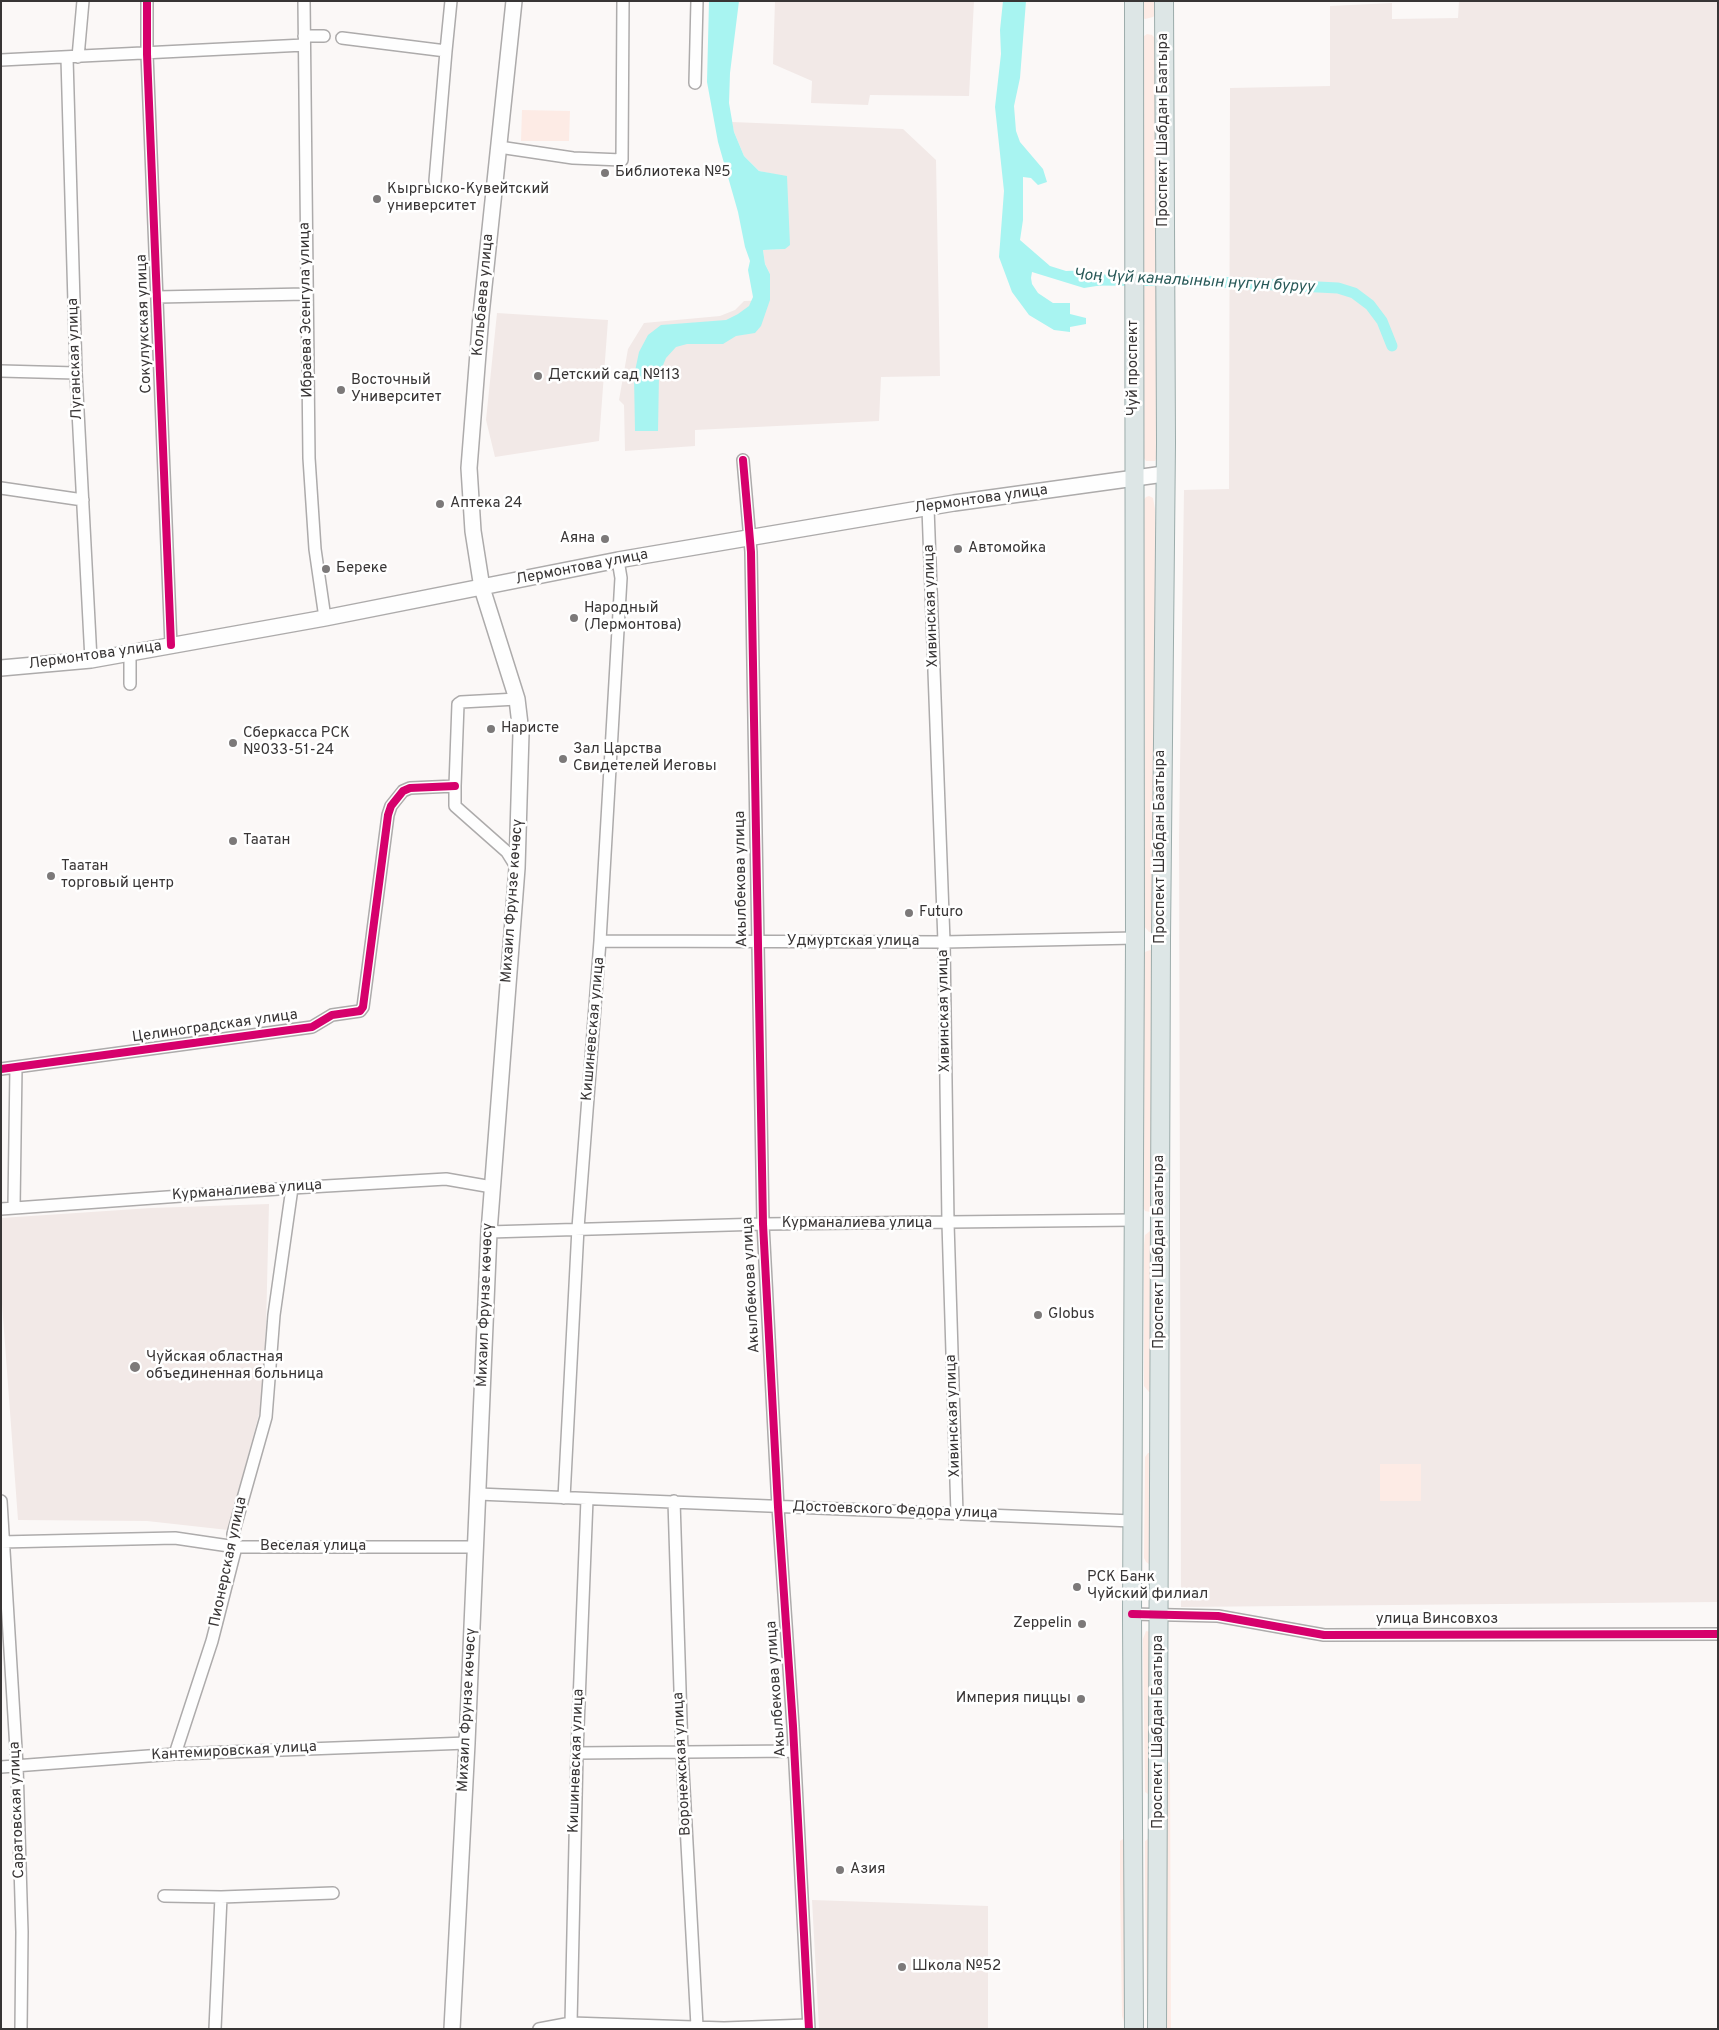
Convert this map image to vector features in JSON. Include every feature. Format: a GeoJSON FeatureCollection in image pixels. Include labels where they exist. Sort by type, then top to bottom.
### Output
{"type":"FeatureCollection","features":[{"type":"Feature","properties":{"kind":"main road","name":"Кольбаева улица"},"geometry":{"type":"LineString","coordinates":[[482,588],[473,531],[469,468],[481,315],[514,1]]}},
{"type":"Feature","properties":{"kind":"main road","name":"Проспект Шабдан Баатыра"},"geometry":{"type":"LineString","coordinates":[[1134,1],[1134,258]]}},
{"type":"Feature","properties":{"kind":"main road","name":"Проспект Шабдан Баатыра"},"geometry":{"type":"LineString","coordinates":[[1164,1],[1164,258]]}},
{"type":"Feature","properties":{"kind":"main road"},"geometry":{"type":"LineString","coordinates":[[1134,28],[1164,27]]}},
{"type":"Feature","properties":{"kind":"main road","name":"Чуй проспект"},"geometry":{"type":"LineString","coordinates":[[1134,258],[1135,478]]}},
{"type":"Feature","properties":{"kind":"main road","name":"Чуй проспект"},"geometry":{"type":"LineString","coordinates":[[1164,258],[1166,443],[1164,474]]}},
{"type":"Feature","properties":{"kind":"main road","name":"Проспект Шабдан Баатыра"},"geometry":{"type":"LineString","coordinates":[[1157,2029],[1164,474]]}},
{"type":"Feature","properties":{"kind":"main road","name":"Лермонтова улица"},"geometry":{"type":"LineString","coordinates":[[1,668],[91,660],[325,618],[618,560],[928,508],[1164,474]]}},
{"type":"Feature","properties":{"kind":"main road","name":"Проспект Шабдан Баатыра"},"geometry":{"type":"LineString","coordinates":[[1134,2029],[1132,1442],[1135,478]]}},
{"type":"Feature","properties":{"kind":"main road","name":"Михаил Фрунзе көчөсү"},"geometry":{"type":"LineString","coordinates":[[452,2029],[467,1743],[489,1232],[517,868],[521,733],[517,699],[482,588]]}},
{"type":"Feature","properties":{"kind":"main road"},"geometry":{"type":"LineString","coordinates":[[1135,938],[1161,939]]}},
{"type":"Feature","properties":{"kind":"main road"},"geometry":{"type":"LineString","coordinates":[[1134,1220],[1161,1219]]}},
{"type":"Feature","properties":{"kind":"main road"},"geometry":{"type":"LineString","coordinates":[[1133,1398],[1159,1397]]}},
{"type":"Feature","properties":{"kind":"main road"},"geometry":{"type":"LineString","coordinates":[[1132,1442],[1160,1442]]}},
{"type":"Feature","properties":{"kind":"main road"},"geometry":{"type":"LineString","coordinates":[[1133,1821],[1158,1820]]}},
{"type":"Feature","properties":{"kind":"street","name":"Луганская улица"},"geometry":{"type":"LineString","coordinates":[[83,1],[72,58],[76,373],[91,660]]}},
{"type":"Feature","properties":{"kind":"street","name":"Сокулукская улица"},"geometry":{"type":"LineString","coordinates":[[147,1],[147,54],[171,645]]}},
{"type":"Feature","properties":{"kind":"street","name":"Ибраева Эсенгула улица"},"geometry":{"type":"LineString","coordinates":[[304,1],[309,458],[314,531],[325,618]]}},
{"type":"Feature","properties":{"kind":"street"},"geometry":{"type":"LineString","coordinates":[[435,181],[451,1]]}},
{"type":"Feature","properties":{"kind":"street"},"geometry":{"type":"LineString","coordinates":[[499,147],[573,158],[622,160],[623,1]]}},
{"type":"Feature","properties":{"kind":"street"},"geometry":{"type":"LineString","coordinates":[[695,83],[697,1]]}},
{"type":"Feature","properties":{"kind":"street"},"geometry":{"type":"LineString","coordinates":[[1,60],[147,54],[304,40],[324,36]]}},
{"type":"Feature","properties":{"kind":"street"},"geometry":{"type":"LineString","coordinates":[[342,38],[446,51]]}},
{"type":"Feature","properties":{"kind":"street"},"geometry":{"type":"LineString","coordinates":[[158,297],[306,294]]}},
{"type":"Feature","properties":{"kind":"street"},"geometry":{"type":"LineString","coordinates":[[1,371],[76,373]]}},
{"type":"Feature","properties":{"kind":"street","name":"Акылбекова улица"},"geometry":{"type":"LineString","coordinates":[[743,460],[750,538],[762,1224],[794,1751],[808,2027]]}},
{"type":"Feature","properties":{"kind":"street"},"geometry":{"type":"LineString","coordinates":[[1,488],[83,500]]}},
{"type":"Feature","properties":{"kind":"street","name":"Хивинская улица"},"geometry":{"type":"LineString","coordinates":[[928,508],[944,942],[948,1223],[957,1514]]}},
{"type":"Feature","properties":{"kind":"street","name":"Кишиневская улица"},"geometry":{"type":"LineString","coordinates":[[564,1498],[578,1228],[600,941],[621,578],[618,560]]}},
{"type":"Feature","properties":{"kind":"street"},"geometry":{"type":"LineString","coordinates":[[130,652],[130,684]]}},
{"type":"Feature","properties":{"kind":"street"},"geometry":{"type":"LineString","coordinates":[[517,699],[461,702],[458,704],[455,786],[455,806],[507,852],[517,868]]}},
{"type":"Feature","properties":{"kind":"street","name":"Целиноградская улица"},"geometry":{"type":"LineString","coordinates":[[1,1069],[312,1027],[332,1015],[360,1011],[363,1006],[388,815],[391,806],[403,791],[410,788],[455,786]]}},
{"type":"Feature","properties":{"kind":"street","name":"Удмуртская улица"},"geometry":{"type":"LineString","coordinates":[[600,941],[944,942],[1135,938]]}},
{"type":"Feature","properties":{"kind":"street"},"geometry":{"type":"LineString","coordinates":[[14,1207],[16,1067]]}},
{"type":"Feature","properties":{"kind":"street","name":"Курманалиева улица"},"geometry":{"type":"LineString","coordinates":[[1,1208],[446,1179],[492,1187]]}},
{"type":"Feature","properties":{"kind":"street","name":"Пионерская улица"},"geometry":{"type":"LineString","coordinates":[[175,1754],[212,1641],[236,1547],[232,1534],[266,1417],[274,1315],[292,1188]]}},
{"type":"Feature","properties":{"kind":"street","name":"Курманалиева улица"},"geometry":{"type":"LineString","coordinates":[[489,1232],[762,1224],[1134,1220]]}},
{"type":"Feature","properties":{"kind":"street","name":"Достоевского Федора улица"},"geometry":{"type":"LineString","coordinates":[[478,1494],[1132,1522]]}},
{"type":"Feature","properties":{"kind":"street","name":"Кишиневская улица"},"geometry":{"type":"LineString","coordinates":[[571,2022],[577,1753],[587,1499]]}},
{"type":"Feature","properties":{"kind":"street","name":"Саратовская улица"},"geometry":{"type":"LineString","coordinates":[[1,1502],[17,1766],[22,1932],[21,2029]]}},
{"type":"Feature","properties":{"kind":"street","name":"Воронежская улица"},"geometry":{"type":"LineString","coordinates":[[674,1502],[682,1752],[697,2026]]}},
{"type":"Feature","properties":{"kind":"street","name":"Веселая улица"},"geometry":{"type":"LineString","coordinates":[[2,1542],[175,1538],[236,1547],[476,1547]]}},
{"type":"Feature","properties":{"kind":"street","name":"улица Винсовхоз"},"geometry":{"type":"LineString","coordinates":[[1132,1614],[1218,1616],[1324,1635],[1473,1633],[1718,1634]]}},
{"type":"Feature","properties":{"kind":"street","name":"Кантемировская улица"},"geometry":{"type":"LineString","coordinates":[[1,1767],[175,1754],[467,1743]]}},
{"type":"Feature","properties":{"kind":"street"},"geometry":{"type":"LineString","coordinates":[[577,1753],[794,1751]]}},
{"type":"Feature","properties":{"kind":"street"},"geometry":{"type":"LineString","coordinates":[[164,1896],[221,1897],[333,1894]]}},
{"type":"Feature","properties":{"kind":"street"},"geometry":{"type":"LineString","coordinates":[[215,2029],[221,1897]]}},
{"type":"Feature","properties":{"kind":"street"},"geometry":{"type":"LineString","coordinates":[[539,2029],[571,2022],[632,2026],[724,2028],[808,2027]]}},
{"type":"Feature","properties":{"kind":"shaded area"},"geometry":{"type":"Polygon","coordinates":[[[775,1],[974,1],[969,96],[870,95],[868,105],[811,103],[812,81],[773,64],[775,1]]]}},
{"type":"Feature","properties":{"kind":"shaded area"},"geometry":{"type":"Polygon","coordinates":[[[1139,1],[1157,1],[1156,14],[1145,19],[1142,17],[1139,1]]]}},
{"type":"Feature","properties":{"kind":"shaded area"},"geometry":{"type":"Polygon","coordinates":[[[1459,1],[1718,1],[1718,1602],[1181,1607],[1179,838],[1184,490],[1229,489],[1230,88],[1330,86],[1330,6],[1392,3],[1392,19],[1458,18],[1459,1]]]}},
{"type":"Feature","properties":{"kind":"shaded area"},"geometry":{"type":"Polygon","coordinates":[[[1147,34],[1152,35],[1156,39],[1159,451],[1155,461],[1146,461],[1143,457],[1140,39],[1147,34]]]}},
{"type":"Feature","properties":{"kind":"shaded area"},"geometry":{"type":"Polygon","coordinates":[[[522,110],[570,111],[569,141],[521,141],[522,110]]]}},
{"type":"Feature","properties":{"kind":"shaded area"},"geometry":{"type":"Polygon","coordinates":[[[732,122],[903,129],[936,160],[940,376],[881,377],[879,421],[695,430],[695,446],[625,451],[624,405],[619,400],[628,349],[644,323],[720,316],[735,310],[744,301],[770,300],[770,274],[765,264],[763,250],[785,249],[787,177],[759,171],[744,156],[732,122]]]}},
{"type":"Feature","properties":{"kind":"shaded area"},"geometry":{"type":"Polygon","coordinates":[[[497,313],[608,320],[599,441],[495,457],[486,420],[497,313]]]}},
{"type":"Feature","properties":{"kind":"shaded area"},"geometry":{"type":"Polygon","coordinates":[[[1149,496],[1153,498],[1155,509],[1157,596],[1153,931],[1149,932],[1144,926],[1145,699],[1142,502],[1149,496]]]}},
{"type":"Feature","properties":{"kind":"shaded area"},"geometry":{"type":"Polygon","coordinates":[[[1150,950],[1155,951],[1154,1211],[1150,1212],[1145,1211],[1142,1205],[1141,1055],[1142,955],[1150,950]]]}},
{"type":"Feature","properties":{"kind":"shaded area","name":"Чуйская областная объединенная больница"},"geometry":{"type":"Polygon","coordinates":[[[269,1204],[266,1327],[261,1407],[228,1530],[147,1521],[18,1520],[1,1290],[1,1218],[151,1208],[269,1204]]]}},
{"type":"Feature","properties":{"kind":"shaded area"},"geometry":{"type":"Polygon","coordinates":[[[1150,1231],[1154,1231],[1154,1391],[1149,1392],[1144,1386],[1144,1245],[1145,1235],[1150,1231]]]}},
{"type":"Feature","properties":{"kind":"shaded area"},"geometry":{"type":"Polygon","coordinates":[[[1148,1453],[1152,1453],[1153,1563],[1149,1564],[1144,1558],[1145,1457],[1148,1453]]]}},
{"type":"Feature","properties":{"kind":"shaded area"},"geometry":{"type":"Polygon","coordinates":[[[1380,1464],[1421,1464],[1421,1501],[1380,1501],[1380,1464]]]}},
{"type":"Feature","properties":{"kind":"shaded area"},"geometry":{"type":"Polygon","coordinates":[[[1146,1631],[1151,1632],[1148,1794],[1145,1792],[1143,1639],[1146,1631]]]}},
{"type":"Feature","properties":{"kind":"shaded area"},"geometry":{"type":"Polygon","coordinates":[[[1165,1762],[1170,1763],[1171,2029],[1164,2029],[1165,1762]]]}},
{"type":"Feature","properties":{"kind":"shaded area"},"geometry":{"type":"Polygon","coordinates":[[[1125,1839],[1124,2022],[1122,2016],[1120,1882],[1120,1841],[1125,1839]]]}},
{"type":"Feature","properties":{"kind":"shaded area"},"geometry":{"type":"Polygon","coordinates":[[[1148,1839],[1149,2022],[1147,2016],[1145,1882],[1145,1841],[1148,1839]]]}},
{"type":"Feature","properties":{"kind":"shaded area","name":"Школа №52"},"geometry":{"type":"Polygon","coordinates":[[[812,1900],[988,1906],[988,2029],[819,2029],[812,1900]]]}},
{"type":"Feature","properties":{"kind":"water"},"geometry":{"type":"Polygon","coordinates":[[[709,1],[739,1],[730,73],[729,103],[734,132],[744,156],[759,171],[787,176],[790,245],[785,249],[763,250],[765,264],[770,274],[770,300],[761,326],[755,333],[736,336],[723,344],[687,344],[676,347],[666,358],[659,375],[658,431],[635,431],[634,376],[639,352],[648,335],[661,325],[726,320],[749,306],[753,297],[748,270],[750,261],[718,142],[707,82],[709,1]]]}},
{"type":"Feature","properties":{"kind":"water"},"geometry":{"type":"Polygon","coordinates":[[[1003,1],[1026,1],[1020,78],[1014,106],[1016,131],[1020,142],[1043,169],[1047,182],[1038,185],[1031,178],[1023,177],[1023,220],[1020,240],[1050,266],[1066,271],[1096,270],[1105,275],[1109,284],[1084,288],[1032,272],[1032,284],[1038,293],[1053,303],[1070,303],[1070,314],[1086,318],[1086,324],[1070,327],[1070,332],[1054,330],[1029,315],[1012,292],[999,257],[1004,191],[995,107],[1001,54],[1000,30],[1003,1]]]}},
{"type":"Feature","properties":{"kind":"waterway","name":"Чоң Чүй каналынын нугун буруу"},"geometry":{"type":"LineString","coordinates":[[1093,280],[1197,281],[1338,288],[1354,293],[1370,305],[1382,321],[1392,346]]}},
{"type":"Feature","properties":{"kind":"cycle path"},"geometry":{"type":"LineString","coordinates":[[147,1],[147,54],[171,645]]}},
{"type":"Feature","properties":{"kind":"cycle path"},"geometry":{"type":"LineString","coordinates":[[743,460],[751,552],[763,1224],[809,2029]]}},
{"type":"Feature","properties":{"kind":"cycle path"},"geometry":{"type":"LineString","coordinates":[[1,1069],[312,1027],[332,1015],[360,1011],[363,1007],[388,815],[391,806],[403,791],[410,788],[455,786]]}},
{"type":"Feature","properties":{"kind":"cycle path"},"geometry":{"type":"LineString","coordinates":[[1132,1614],[1218,1616],[1324,1635],[1718,1634]]}},
{"type":"Feature","properties":{"kind":"place","name":"Библиотека №5"},"geometry":{"type":"Point","coordinates":[605,173]}},
{"type":"Feature","properties":{"kind":"place","name":"Кыргыско-Кувейтский университет"},"geometry":{"type":"Point","coordinates":[377,199]}},
{"type":"Feature","properties":{"kind":"place","name":"Детский сад №113"},"geometry":{"type":"Point","coordinates":[538,376]}},
{"type":"Feature","properties":{"kind":"place","name":"Восточный Университет"},"geometry":{"type":"Point","coordinates":[341,390]}},
{"type":"Feature","properties":{"kind":"place","name":"Аптека 24"},"geometry":{"type":"Point","coordinates":[440,504]}},
{"type":"Feature","properties":{"kind":"place","name":"Аяна"},"geometry":{"type":"Point","coordinates":[605,539]}},
{"type":"Feature","properties":{"kind":"place","name":"Автомойка"},"geometry":{"type":"Point","coordinates":[958,549]}},
{"type":"Feature","properties":{"kind":"place","name":"Береке"},"geometry":{"type":"Point","coordinates":[326,569]}},
{"type":"Feature","properties":{"kind":"place","name":"Народный (Лермонтова)"},"geometry":{"type":"Point","coordinates":[574,618]}},
{"type":"Feature","properties":{"kind":"place","name":"Наристе"},"geometry":{"type":"Point","coordinates":[491,729]}},
{"type":"Feature","properties":{"kind":"place","name":"Сберкасса РСК №033-51-24"},"geometry":{"type":"Point","coordinates":[233,743]}},
{"type":"Feature","properties":{"kind":"place","name":"Зал Царства Свидетелей Иеговы"},"geometry":{"type":"Point","coordinates":[563,759]}},
{"type":"Feature","properties":{"kind":"place","name":"Таатан"},"geometry":{"type":"Point","coordinates":[233,841]}},
{"type":"Feature","properties":{"kind":"place","name":"Таатан торговый центр"},"geometry":{"type":"Point","coordinates":[51,876]}},
{"type":"Feature","properties":{"kind":"place","name":"Futuro"},"geometry":{"type":"Point","coordinates":[909,913]}},
{"type":"Feature","properties":{"kind":"place","name":"Globus"},"geometry":{"type":"Point","coordinates":[1038,1315]}},
{"type":"Feature","properties":{"kind":"place","name":"Чуйская областная объединенная больница"},"geometry":{"type":"Point","coordinates":[135,1367]}},
{"type":"Feature","properties":{"kind":"place","name":"РСК Банк Чуйский филиал"},"geometry":{"type":"Point","coordinates":[1077,1587]}},
{"type":"Feature","properties":{"kind":"place","name":"Zeppelin"},"geometry":{"type":"Point","coordinates":[1082,1624]}},
{"type":"Feature","properties":{"kind":"place","name":"Империя пиццы"},"geometry":{"type":"Point","coordinates":[1081,1699]}},
{"type":"Feature","properties":{"kind":"place","name":"Азия"},"geometry":{"type":"Point","coordinates":[840,1870]}},
{"type":"Feature","properties":{"kind":"place","name":"Школа №52"},"geometry":{"type":"Point","coordinates":[902,1967]}}]}
